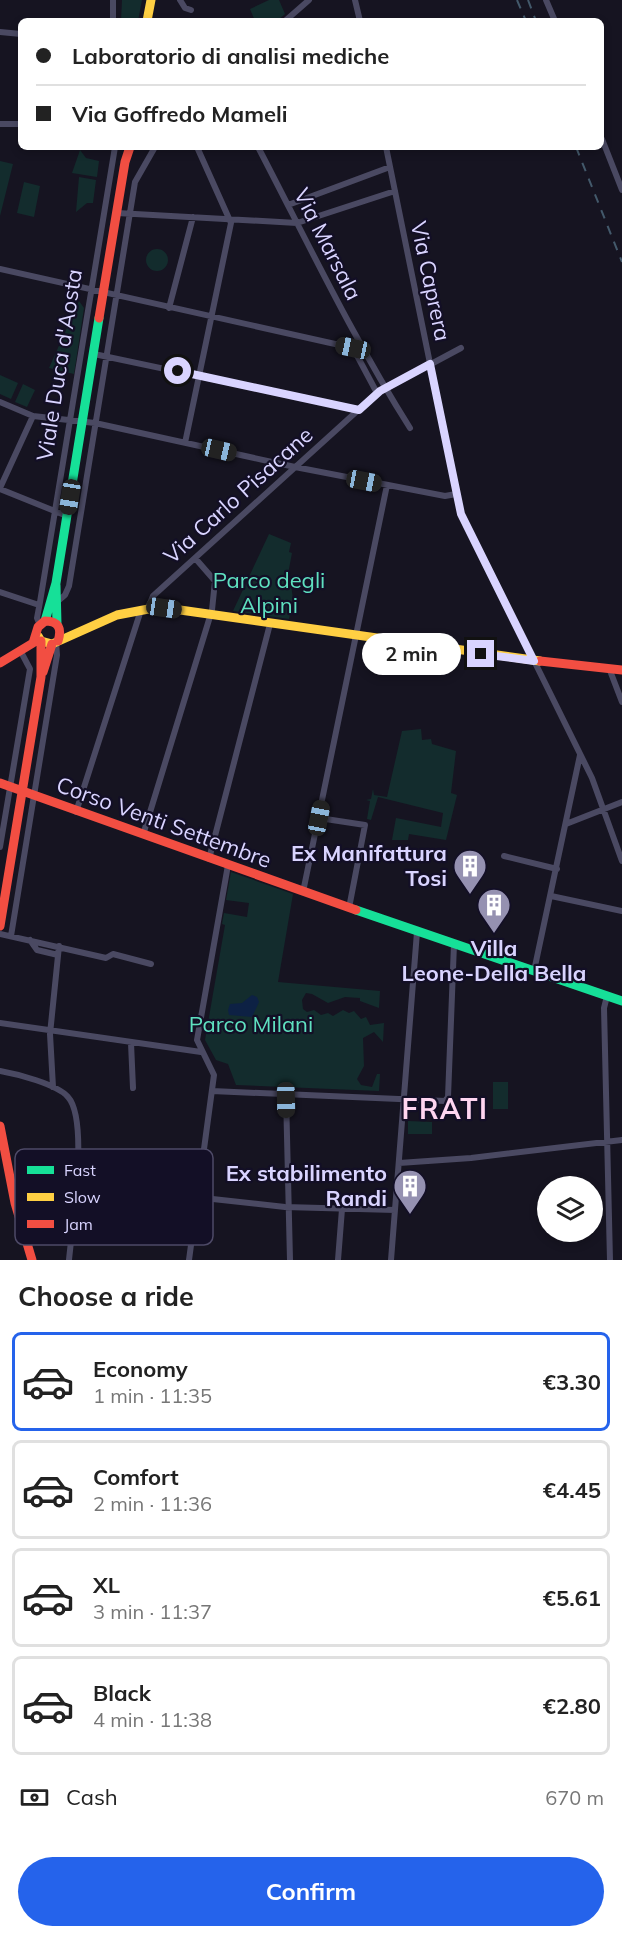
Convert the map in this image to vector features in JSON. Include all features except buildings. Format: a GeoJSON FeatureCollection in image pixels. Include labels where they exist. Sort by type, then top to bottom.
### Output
{"type":"FeatureCollection","features":[{"type":"Feature","properties":{"kind":"street"},"geometry":{"type":"LineString","coordinates":[[113,0],[113,18]]}},
{"type":"Feature","properties":{"kind":"street"},"geometry":{"type":"LineString","coordinates":[[148,18],[151,0]]}},
{"type":"Feature","properties":{"kind":"street"},"geometry":{"type":"LineString","coordinates":[[180,0],[185,8],[191,10]]}},
{"type":"Feature","properties":{"kind":"street"},"geometry":{"type":"LineString","coordinates":[[288,18],[309,0]]}},
{"type":"Feature","properties":{"kind":"street"},"geometry":{"type":"LineString","coordinates":[[355,0],[359,18]]}},
{"type":"Feature","properties":{"kind":"street"},"geometry":{"type":"LineString","coordinates":[[546,0],[554,18]]}},
{"type":"Feature","properties":{"kind":"street"},"geometry":{"type":"LineString","coordinates":[[0,32],[18,34]]}},
{"type":"Feature","properties":{"kind":"street"},"geometry":{"type":"LineString","coordinates":[[0,124],[18,124]]}},
{"type":"Feature","properties":{"kind":"street"},"geometry":{"type":"LineString","coordinates":[[604,144],[622,190]]}},
{"type":"Feature","properties":{"kind":"street","name":"Viale Duca d'Aosta"},"geometry":{"type":"LineString","coordinates":[[114,150],[37,618],[43,623],[56,583],[103,292],[129,150]]}},
{"type":"Feature","properties":{"kind":"street","name":"Viale Duca d'Aosta"},"geometry":{"type":"LineString","coordinates":[[124,150],[125,162]]}},
{"type":"Feature","properties":{"kind":"street","name":"Viale Duca d'Aosta"},"geometry":{"type":"LineString","coordinates":[[57,601],[65,595],[69,586],[136,179],[153,150]]}},
{"type":"Feature","properties":{"kind":"street"},"geometry":{"type":"LineString","coordinates":[[185,443],[231,219],[198,150]]}},
{"type":"Feature","properties":{"kind":"street","name":"Via Marsala"},"geometry":{"type":"LineString","coordinates":[[260,150],[357,346],[377,393]]}},
{"type":"Feature","properties":{"kind":"street","name":"Via Caprera"},"geometry":{"type":"LineString","coordinates":[[387,150],[456,494],[463,518],[592,778],[622,861]]}},
{"type":"Feature","properties":{"kind":"street"},"geometry":{"type":"LineString","coordinates":[[288,205],[390,167]]}},
{"type":"Feature","properties":{"kind":"street"},"geometry":{"type":"LineString","coordinates":[[117,213],[297,223],[395,191]]}},
{"type":"Feature","properties":{"kind":"street"},"geometry":{"type":"LineString","coordinates":[[169,308],[193,217]]}},
{"type":"Feature","properties":{"kind":"street"},"geometry":{"type":"LineString","coordinates":[[0,269],[169,308],[357,346]]}},
{"type":"Feature","properties":{"kind":"street"},"geometry":{"type":"LineString","coordinates":[[85,330],[97,332]]}},
{"type":"Feature","properties":{"kind":"street","name":"Via Marsala"},"geometry":{"type":"LineString","coordinates":[[357,346],[384,389]]}},
{"type":"Feature","properties":{"kind":"street","name":"Via Carlo Pisacane"},"geometry":{"type":"LineString","coordinates":[[76,812],[145,609],[153,596],[377,393],[461,348]]}},
{"type":"Feature","properties":{"kind":"street"},"geometry":{"type":"LineString","coordinates":[[94,354],[359,410]]}},
{"type":"Feature","properties":{"kind":"street"},"geometry":{"type":"LineString","coordinates":[[384,389],[410,428]]}},
{"type":"Feature","properties":{"kind":"street"},"geometry":{"type":"LineString","coordinates":[[0,402],[33,416],[95,423],[295,467],[445,496],[456,494]]}},
{"type":"Feature","properties":{"kind":"street"},"geometry":{"type":"LineString","coordinates":[[33,416],[0,489],[67,516]]}},
{"type":"Feature","properties":{"kind":"street"},"geometry":{"type":"LineString","coordinates":[[303,892],[387,485]]}},
{"type":"Feature","properties":{"kind":"street"},"geometry":{"type":"LineString","coordinates":[[143,835],[211,615],[215,581],[195,558]]}},
{"type":"Feature","properties":{"kind":"street","name":"Viale Duca d'Aosta"},"geometry":{"type":"LineString","coordinates":[[55,642],[62,633],[58,625],[56,583]]}},
{"type":"Feature","properties":{"kind":"street"},"geometry":{"type":"LineString","coordinates":[[0,592],[39,605]]}},
{"type":"Feature","properties":{"kind":"street"},"geometry":{"type":"LineString","coordinates":[[40,638],[55,642],[84,628],[145,609],[211,615],[534,661],[622,670]]}},
{"type":"Feature","properties":{"kind":"street"},"geometry":{"type":"LineString","coordinates":[[0,926],[41,676],[40,638],[43,623],[71,630],[84,628]]}},
{"type":"Feature","properties":{"kind":"street"},"geometry":{"type":"LineString","coordinates":[[209,859],[270,624]]}},
{"type":"Feature","properties":{"kind":"street"},"geometry":{"type":"LineString","coordinates":[[0,663],[21,652],[40,638]]}},
{"type":"Feature","properties":{"kind":"street"},"geometry":{"type":"LineString","coordinates":[[41,676],[55,642]]}},
{"type":"Feature","properties":{"kind":"street"},"geometry":{"type":"LineString","coordinates":[[11,936],[57,655],[55,642]]}},
{"type":"Feature","properties":{"kind":"street"},"geometry":{"type":"LineString","coordinates":[[0,847],[5,784],[30,669],[21,652]]}},
{"type":"Feature","properties":{"kind":"street"},"geometry":{"type":"LineString","coordinates":[[609,668],[622,702]]}},
{"type":"Feature","properties":{"kind":"street"},"geometry":{"type":"LineString","coordinates":[[534,971],[580,755]]}},
{"type":"Feature","properties":{"kind":"street"},"geometry":{"type":"LineString","coordinates":[[578,770],[585,771],[592,778]]}},
{"type":"Feature","properties":{"kind":"street","name":"Corso Venti Settembre"},"geometry":{"type":"LineString","coordinates":[[5,784],[209,859],[622,1001]]}},
{"type":"Feature","properties":{"kind":"street"},"geometry":{"type":"LineString","coordinates":[[566,824],[622,802]]}},
{"type":"Feature","properties":{"kind":"street"},"geometry":{"type":"LineString","coordinates":[[319,818],[365,825],[349,908]]}},
{"type":"Feature","properties":{"kind":"street"},"geometry":{"type":"LineString","coordinates":[[504,856],[557,868]]}},
{"type":"Feature","properties":{"kind":"street"},"geometry":{"type":"LineString","coordinates":[[204,1149],[213,1071],[201,1052],[197,1040],[228,865]]}},
{"type":"Feature","properties":{"kind":"street"},"geometry":{"type":"LineString","coordinates":[[551,896],[622,911]]}},
{"type":"Feature","properties":{"kind":"street"},"geometry":{"type":"LineString","coordinates":[[391,1260],[417,932]]}},
{"type":"Feature","properties":{"kind":"street"},"geometry":{"type":"LineString","coordinates":[[0,934],[106,958],[113,954],[151,964]]}},
{"type":"Feature","properties":{"kind":"street"},"geometry":{"type":"LineString","coordinates":[[30,940],[37,950],[58,955]]}},
{"type":"Feature","properties":{"kind":"street"},"geometry":{"type":"LineString","coordinates":[[212,1091],[442,1102],[447,1098],[454,944]]}},
{"type":"Feature","properties":{"kind":"street"},"geometry":{"type":"LineString","coordinates":[[53,1087],[51,1031],[59,946]]}},
{"type":"Feature","properties":{"kind":"street"},"geometry":{"type":"LineString","coordinates":[[607,996],[604,1008],[610,1260]]}},
{"type":"Feature","properties":{"kind":"street"},"geometry":{"type":"LineString","coordinates":[[0,1023],[201,1052]]}},
{"type":"Feature","properties":{"kind":"street"},"geometry":{"type":"LineString","coordinates":[[132,1043],[133,1088]]}},
{"type":"Feature","properties":{"kind":"street"},"geometry":{"type":"LineString","coordinates":[[0,1071],[53,1087],[68,1096],[75,1110],[79,1133],[78,1149]]}},
{"type":"Feature","properties":{"kind":"street"},"geometry":{"type":"LineString","coordinates":[[286,1095],[290,1260]]}},
{"type":"Feature","properties":{"kind":"street"},"geometry":{"type":"LineString","coordinates":[[0,1126],[15,1201]]}},
{"type":"Feature","properties":{"kind":"street"},"geometry":{"type":"LineString","coordinates":[[399,1163],[471,1158],[622,1140]]}},
{"type":"Feature","properties":{"kind":"street"},"geometry":{"type":"LineString","coordinates":[[213,1199],[289,1208],[395,1210]]}},
{"type":"Feature","properties":{"kind":"street"},"geometry":{"type":"LineString","coordinates":[[338,1260],[342,1209]]}},
{"type":"Feature","properties":{"kind":"street"},"geometry":{"type":"LineString","coordinates":[[28,1245],[32,1260]]}},
{"type":"Feature","properties":{"kind":"street"},"geometry":{"type":"LineString","coordinates":[[69,1260],[71,1245]]}},
{"type":"Feature","properties":{"kind":"street"},"geometry":{"type":"LineString","coordinates":[[189,1260],[191,1245]]}},
{"type":"Feature","properties":{"kind":"green space"},"geometry":{"type":"Polygon","coordinates":[[[122,0],[142,0],[139,18],[121,18],[122,0]]]}},
{"type":"Feature","properties":{"kind":"green space"},"geometry":{"type":"Polygon","coordinates":[[[269,0],[279,0],[285,14],[280,18],[254,18],[250,9],[269,0]]]}},
{"type":"Feature","properties":{"kind":"green space"},"geometry":{"type":"Polygon","coordinates":[[[80,150],[86,158],[99,161],[97,177],[72,173],[80,150]]]}},
{"type":"Feature","properties":{"kind":"green space"},"geometry":{"type":"Polygon","coordinates":[[[0,161],[13,164],[0,216],[0,161]]]}},
{"type":"Feature","properties":{"kind":"green space"},"geometry":{"type":"Polygon","coordinates":[[[79,177],[96,180],[93,203],[87,203],[76,212],[79,177]]]}},
{"type":"Feature","properties":{"kind":"green space"},"geometry":{"type":"Polygon","coordinates":[[[24,182],[40,186],[34,217],[17,213],[24,182]]]}},
{"type":"Feature","properties":{"kind":"green space"},"geometry":{"type":"Polygon","coordinates":[[[153,249],[161,249],[168,256],[168,264],[161,271],[153,271],[146,264],[146,256],[153,249]]]}},
{"type":"Feature","properties":{"kind":"green space"},"geometry":{"type":"Polygon","coordinates":[[[79,301],[84,308],[74,374],[49,368],[79,301]]]}},
{"type":"Feature","properties":{"kind":"green space"},"geometry":{"type":"Polygon","coordinates":[[[0,375],[18,383],[11,399],[0,394],[0,375]]]}},
{"type":"Feature","properties":{"kind":"green space"},"geometry":{"type":"Polygon","coordinates":[[[23,384],[35,390],[27,407],[15,402],[23,384]]]}},
{"type":"Feature","properties":{"kind":"green space","name":"Parco degli Alpini"},"geometry":{"type":"Polygon","coordinates":[[[269,534],[291,543],[289,552],[292,553],[288,574],[293,600],[289,619],[233,611],[269,534]]]}},
{"type":"Feature","properties":{"kind":"green space"},"geometry":{"type":"Polygon","coordinates":[[[421,729],[422,740],[431,739],[432,744],[456,751],[451,793],[457,795],[446,840],[409,834],[408,840],[392,840],[396,818],[441,827],[443,813],[378,797],[371,820],[367,819],[370,801],[366,800],[371,799],[373,789],[374,795],[387,797],[402,731],[421,729]]]}},
{"type":"Feature","properties":{"kind":"green space","name":"Parco Milani"},"geometry":{"type":"Polygon","coordinates":[[[231,872],[293,894],[278,982],[380,991],[379,1008],[360,1001],[360,998],[345,997],[328,1003],[306,993],[302,1000],[303,1009],[307,1012],[314,1010],[321,1015],[328,1013],[333,1016],[343,1010],[349,1013],[354,1011],[361,1019],[366,1017],[370,1025],[384,1023],[383,1042],[374,1032],[363,1038],[364,1066],[357,1079],[361,1085],[372,1087],[377,1074],[380,1074],[379,1091],[236,1085],[228,1064],[216,1060],[205,1040],[225,925],[222,924],[224,913],[247,917],[249,903],[226,900],[231,872]]]}},
{"type":"Feature","properties":{"kind":"green space"},"geometry":{"type":"Polygon","coordinates":[[[493,1082],[508,1082],[508,1109],[493,1109],[493,1082]]]}},
{"type":"Feature","properties":{"kind":"green space"},"geometry":{"type":"Polygon","coordinates":[[[408,1121],[432,1122],[432,1134],[408,1134],[408,1121]]]}},
{"type":"Feature","properties":{"kind":"water"},"geometry":{"type":"Polygon","coordinates":[[[252,995],[257,997],[259,1002],[252,1017],[229,1015],[230,1004],[242,1003],[252,995]]]}},
{"type":"Feature","properties":{"kind":"railway"},"geometry":{"type":"LineString","coordinates":[[517,0],[525,18]]}},
{"type":"Feature","properties":{"kind":"railway"},"geometry":{"type":"LineString","coordinates":[[528,0],[535,18]]}},
{"type":"Feature","properties":{"kind":"railway"},"geometry":{"type":"LineString","coordinates":[[577,150],[622,262]]}},
{"type":"Feature","properties":{"kind":"traffic: fast"},"geometry":{"type":"LineString","coordinates":[[45,621],[56,583],[99,318]]}},
{"type":"Feature","properties":{"kind":"traffic: fast"},"geometry":{"type":"LineString","coordinates":[[56,585],[57,624]]}},
{"type":"Feature","properties":{"kind":"traffic: fast"},"geometry":{"type":"LineString","coordinates":[[356,910],[622,1001]]}},
{"type":"Feature","properties":{"kind":"traffic: slow"},"geometry":{"type":"LineString","coordinates":[[148,18],[151,0]]}},
{"type":"Feature","properties":{"kind":"traffic: slow"},"geometry":{"type":"LineString","coordinates":[[38,636],[41,641],[52,644],[117,615],[159,607],[540,661]]}},
{"type":"Feature","properties":{"kind":"traffic: jam"},"geometry":{"type":"LineString","coordinates":[[99,318],[125,162],[129,150]]}},
{"type":"Feature","properties":{"kind":"traffic: jam"},"geometry":{"type":"LineString","coordinates":[[0,663],[33,643],[38,627],[45,621],[54,622],[58,626],[60,633],[58,641]]}},
{"type":"Feature","properties":{"kind":"traffic: jam"},"geometry":{"type":"LineString","coordinates":[[0,926],[41,677],[41,641]]}},
{"type":"Feature","properties":{"kind":"traffic: jam"},"geometry":{"type":"LineString","coordinates":[[43,672],[52,644]]}},
{"type":"Feature","properties":{"kind":"traffic: jam"},"geometry":{"type":"LineString","coordinates":[[540,661],[622,670]]}},
{"type":"Feature","properties":{"kind":"traffic: jam"},"geometry":{"type":"LineString","coordinates":[[0,783],[356,910]]}},
{"type":"Feature","properties":{"kind":"traffic: jam"},"geometry":{"type":"LineString","coordinates":[[0,1126],[15,1203]]}},
{"type":"Feature","properties":{"kind":"traffic: jam"},"geometry":{"type":"LineString","coordinates":[[28,1245],[32,1260]]}},
{"type":"Feature","properties":{"kind":"place","name":"Ex Manifattura Tosi"},"geometry":{"type":"Point","coordinates":[470,895]}},
{"type":"Feature","properties":{"kind":"place","name":"Villa Leone-Della Bella"},"geometry":{"type":"Point","coordinates":[494,934]}},
{"type":"Feature","properties":{"kind":"place","name":"Ex stabilimento Randi"},"geometry":{"type":"Point","coordinates":[410,1215]}},
{"type":"Feature","properties":{"kind":"district","name":"FRATI"},"geometry":{"type":"Point","coordinates":[445,1108]}},
{"type":"Feature","properties":{"kind":"route"},"geometry":{"type":"LineString","coordinates":[[178,371],[359,410],[380,391],[430,364],[461,514],[534,661],[481,654]]}}]}
